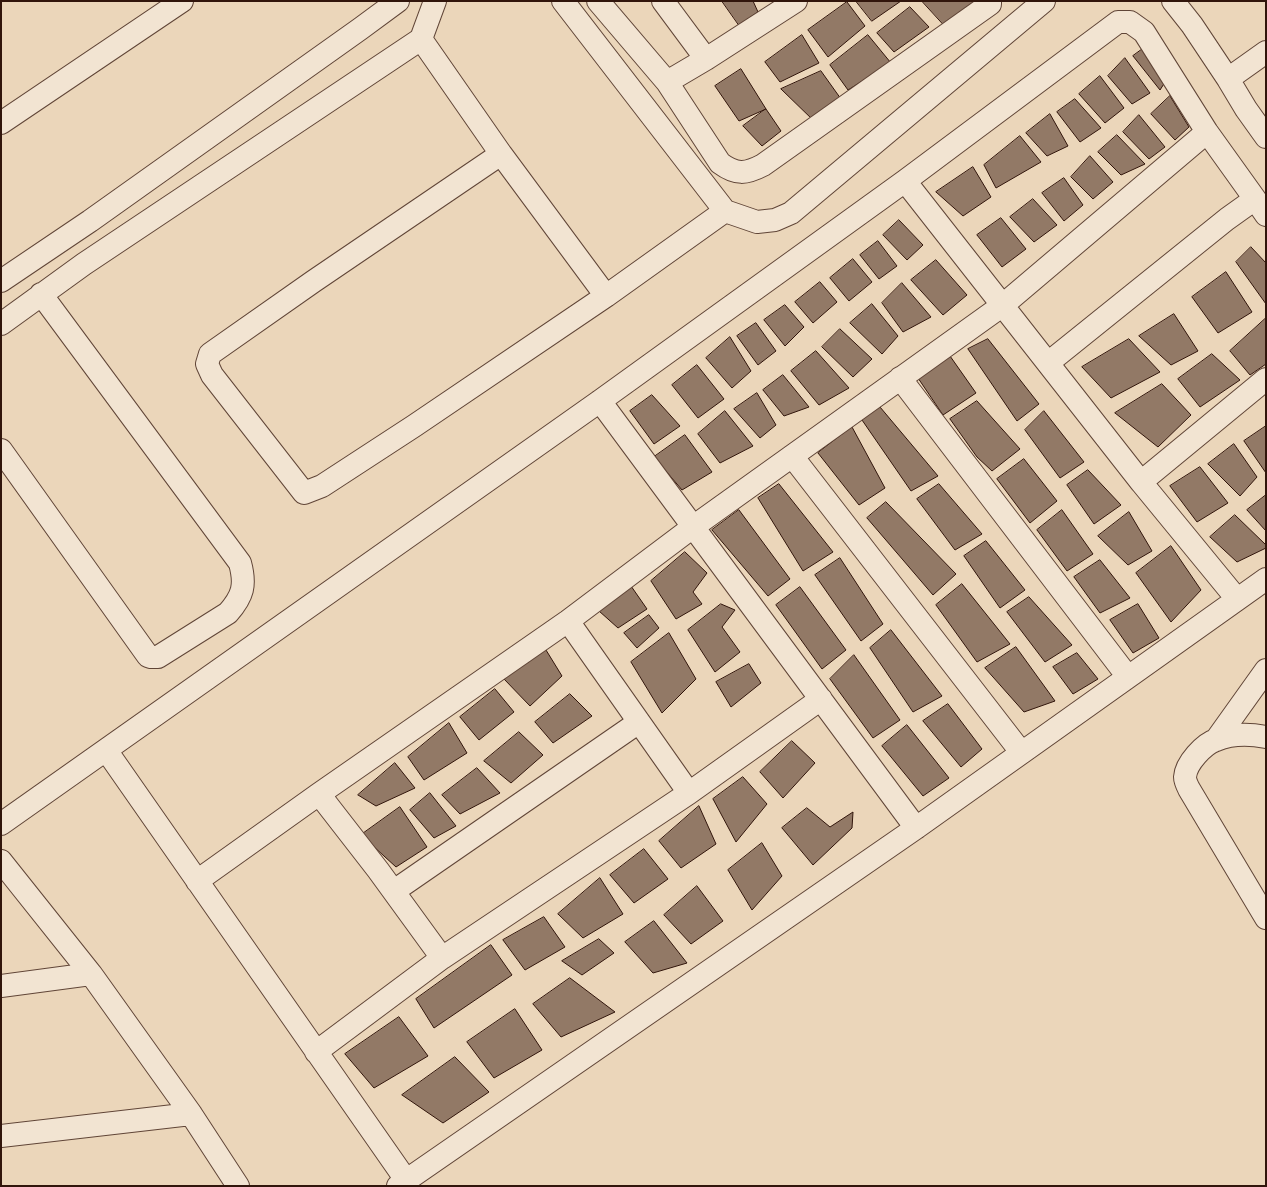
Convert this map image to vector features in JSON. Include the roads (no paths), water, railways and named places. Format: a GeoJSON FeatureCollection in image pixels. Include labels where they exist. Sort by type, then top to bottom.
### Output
{"type":"FeatureCollection","features":[{"type":"Feature","properties":{"kind":"street"},"geometry":{"type":"LineString","coordinates":[[1,123],[182,1]]}},
{"type":"Feature","properties":{"kind":"street"},"geometry":{"type":"LineString","coordinates":[[1,281],[90,221],[354,34],[398,1]]}},
{"type":"Feature","properties":{"kind":"street"},"geometry":{"type":"LineString","coordinates":[[1,324],[97,255],[421,39],[434,1]]}},
{"type":"Feature","properties":{"kind":"street"},"geometry":{"type":"LineString","coordinates":[[564,1],[725,211],[757,222],[775,220],[791,213],[1044,1]]}},
{"type":"Feature","properties":{"kind":"street"},"geometry":{"type":"LineString","coordinates":[[579,21],[598,1],[667,82],[720,163],[739,173],[751,171],[763,165],[990,4],[990,1]]}},
{"type":"Feature","properties":{"kind":"street"},"geometry":{"type":"LineString","coordinates":[[663,1],[706,60]]}},
{"type":"Feature","properties":{"kind":"street"},"geometry":{"type":"LineString","coordinates":[[667,82],[706,60],[796,1]]}},
{"type":"Feature","properties":{"kind":"street"},"geometry":{"type":"LineString","coordinates":[[1173,1],[1192,25],[1246,109],[1266,137]]}},
{"type":"Feature","properties":{"kind":"street"},"geometry":{"type":"LineString","coordinates":[[1,824],[600,401],[905,181],[1118,22],[1130,22],[1144,32],[1207,132],[1260,207],[1227,218],[1048,363]]}},
{"type":"Feature","properties":{"kind":"street"},"geometry":{"type":"LineString","coordinates":[[421,39],[502,154],[606,296]]}},
{"type":"Feature","properties":{"kind":"street"},"geometry":{"type":"LineString","coordinates":[[1228,79],[1266,52]]}},
{"type":"Feature","properties":{"kind":"street"},"geometry":{"type":"LineString","coordinates":[[197,881],[319,794],[568,621],[693,527],[1002,305],[1207,132]]}},
{"type":"Feature","properties":{"kind":"street"},"geometry":{"type":"LineString","coordinates":[[502,154],[314,281],[210,354],[207,364],[212,375],[304,492],[322,486],[606,296],[725,211]]}},
{"type":"Feature","properties":{"kind":"street"},"geometry":{"type":"LineString","coordinates":[[905,181],[1141,482],[1237,599]]}},
{"type":"Feature","properties":{"kind":"street"},"geometry":{"type":"LineString","coordinates":[[1,450],[148,656],[158,657],[228,613],[237,603],[242,592],[244,578],[240,563],[41,294]]}},
{"type":"Feature","properties":{"kind":"street"},"geometry":{"type":"LineString","coordinates":[[900,378],[1128,677]]}},
{"type":"Feature","properties":{"kind":"street"},"geometry":{"type":"LineString","coordinates":[[1141,482],[1266,379]]}},
{"type":"Feature","properties":{"kind":"street"},"geometry":{"type":"LineString","coordinates":[[600,401],[916,828]]}},
{"type":"Feature","properties":{"kind":"street"},"geometry":{"type":"LineString","coordinates":[[792,456],[1021,752]]}},
{"type":"Feature","properties":{"kind":"street"},"geometry":{"type":"LineString","coordinates":[[106,750],[316,1052],[402,1183],[916,828],[1266,579]]}},
{"type":"Feature","properties":{"kind":"street"},"geometry":{"type":"LineString","coordinates":[[568,621],[689,794]]}},
{"type":"Feature","properties":{"kind":"street"},"geometry":{"type":"LineString","coordinates":[[1266,670],[1216,740],[1194,757],[1187,768],[1186,780],[1189,788],[1266,918]]}},
{"type":"Feature","properties":{"kind":"street"},"geometry":{"type":"LineString","coordinates":[[316,1052],[442,958],[689,794],[821,699]]}},
{"type":"Feature","properties":{"kind":"street"},"geometry":{"type":"LineString","coordinates":[[394,892],[639,722]]}},
{"type":"Feature","properties":{"kind":"street"},"geometry":{"type":"LineString","coordinates":[[1216,740],[1234,736],[1266,737]]}},
{"type":"Feature","properties":{"kind":"street"},"geometry":{"type":"LineString","coordinates":[[319,794],[442,958]]}},
{"type":"Feature","properties":{"kind":"street"},"geometry":{"type":"LineString","coordinates":[[1,861],[91,974],[191,1114],[238,1186]]}},
{"type":"Feature","properties":{"kind":"street"},"geometry":{"type":"LineString","coordinates":[[1,986],[91,974]]}},
{"type":"Feature","properties":{"kind":"street"},"geometry":{"type":"LineString","coordinates":[[1,1136],[191,1114]]}}]}
